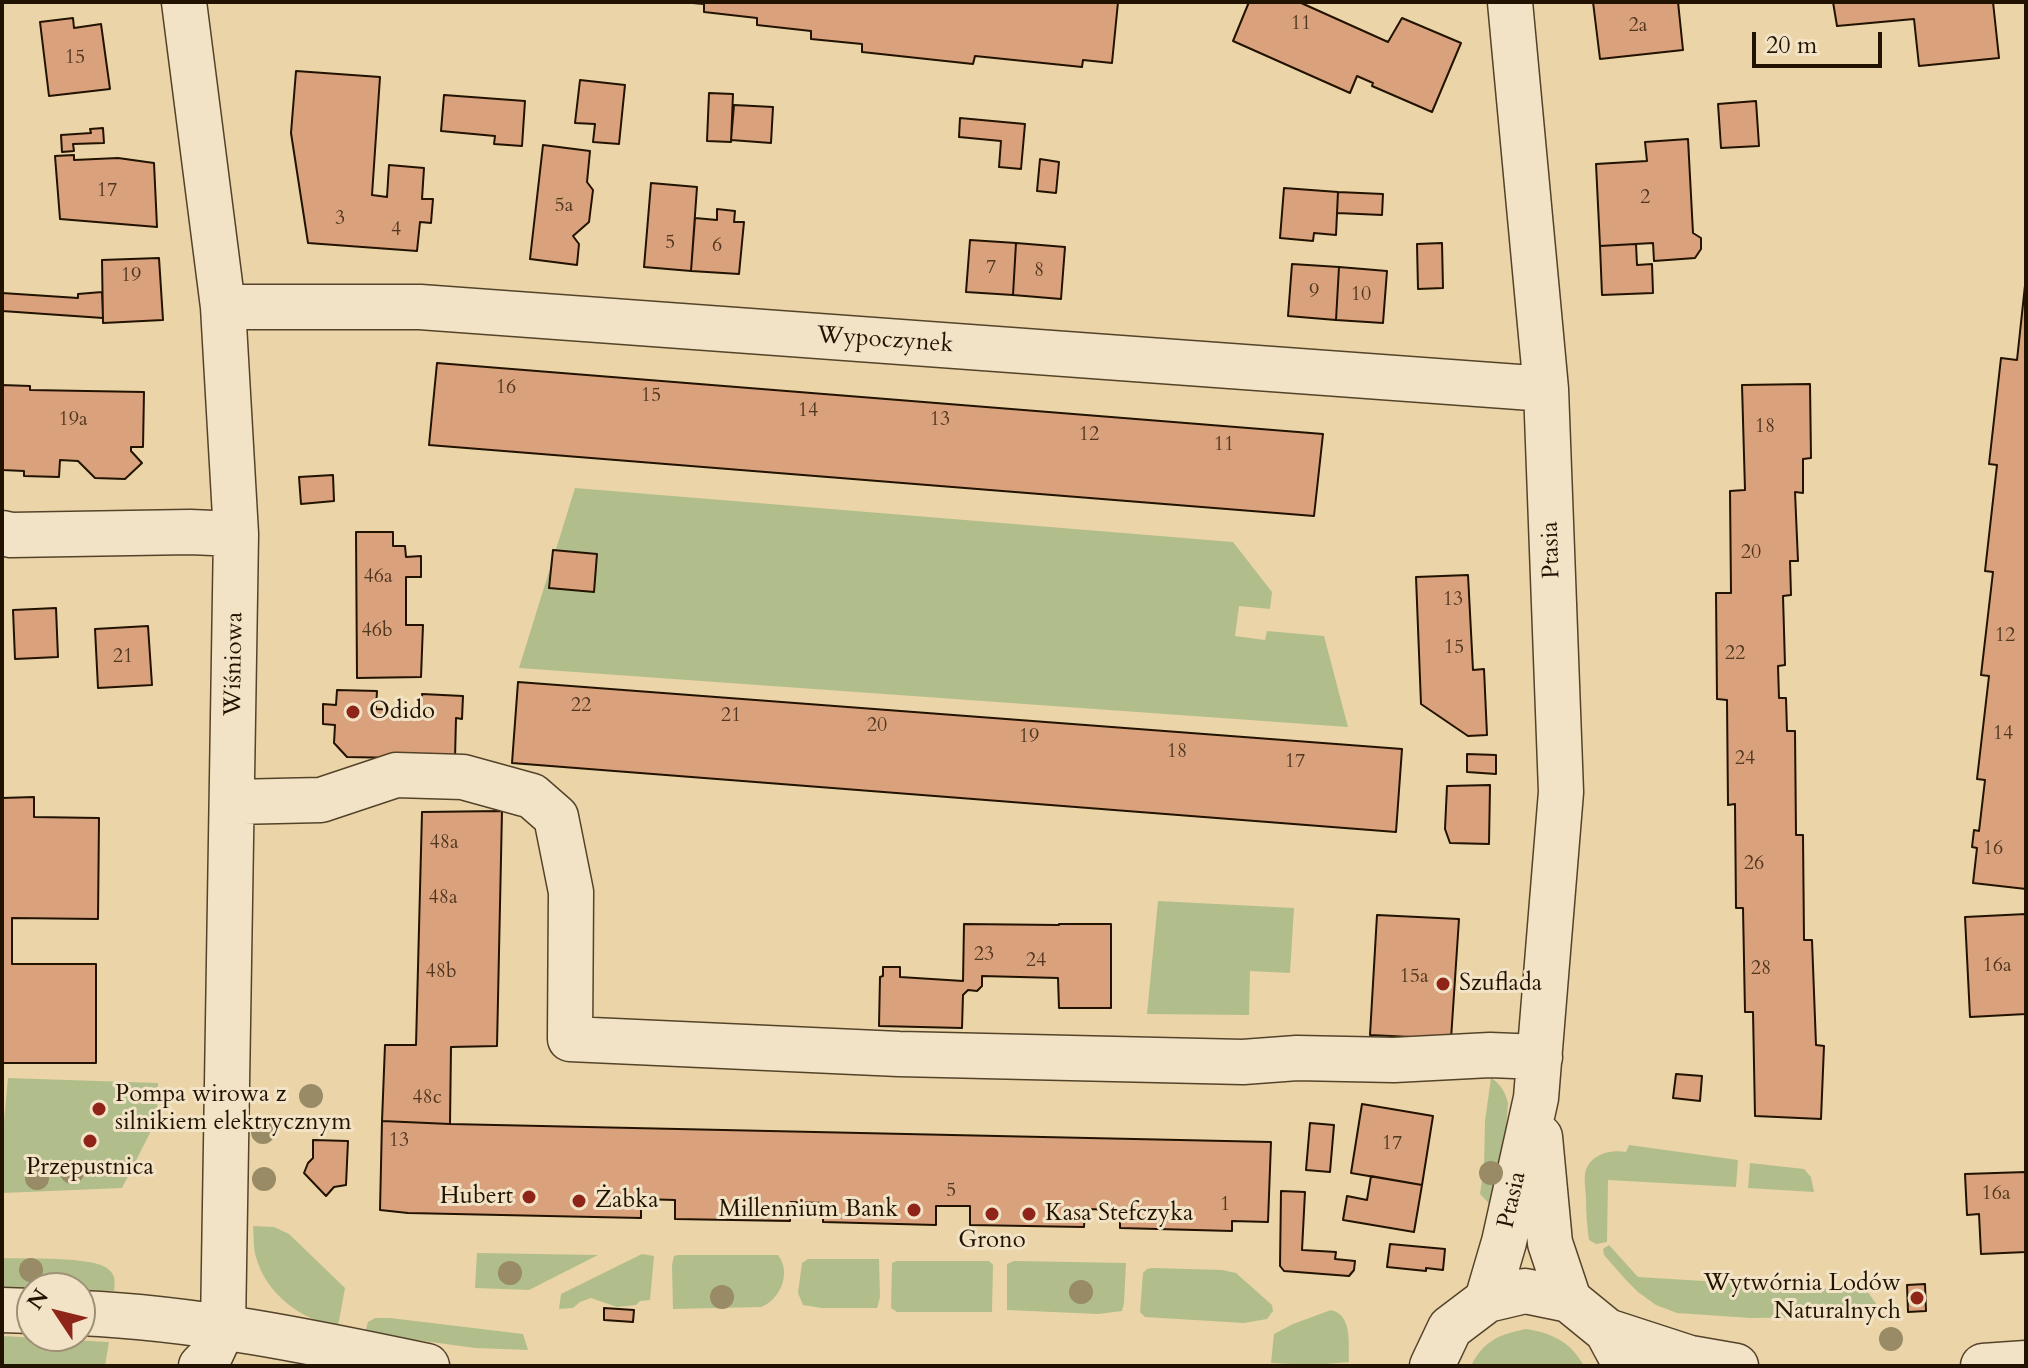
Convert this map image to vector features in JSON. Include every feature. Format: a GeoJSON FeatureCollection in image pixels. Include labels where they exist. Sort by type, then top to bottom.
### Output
{"type":"FeatureCollection","features":[{"type":"Feature","properties":{"kind":"street","name":"Wiśniowa"},"geometry":{"type":"LineString","coordinates":[[184,2],[223,307],[236,534],[223,1328]]}},
{"type":"Feature","properties":{"kind":"street","name":"Ptasia"},"geometry":{"type":"LineString","coordinates":[[1487,1300],[1504,1242],[1538,1078],[1561,792],[1546,389],[1510,2]]}},
{"type":"Feature","properties":{"kind":"street","name":"Wypoczynek"},"geometry":{"type":"LineString","coordinates":[[223,307],[420,307],[1546,389]]}},
{"type":"Feature","properties":{"kind":"street"},"geometry":{"type":"LineString","coordinates":[[2,533],[236,534]]}},
{"type":"Feature","properties":{"kind":"street"},"geometry":{"type":"LineString","coordinates":[[233,802],[321,800],[396,775],[463,777],[532,796],[556,817],[571,892],[570,1039],[899,1054],[1228,1062],[1297,1058],[1394,1060],[1490,1055],[1538,1078]]}},
{"type":"Feature","properties":{"kind":"street","name":"Ptasia"},"geometry":{"type":"LineString","coordinates":[[1538,1078],[1550,1243],[1569,1300]]}},
{"type":"Feature","properties":{"kind":"street"},"geometry":{"type":"LineString","coordinates":[[1428,1365],[1450,1328],[1487,1300],[1525,1291],[1569,1300],[1615,1348],[1736,1366]]}},
{"type":"Feature","properties":{"kind":"street"},"geometry":{"type":"LineString","coordinates":[[96,1314],[223,1328],[427,1366]]}},
{"type":"Feature","properties":{"kind":"street"},"geometry":{"type":"LineString","coordinates":[[201,1366],[209,1358],[223,1328]]}},
{"type":"Feature","properties":{"kind":"street"},"geometry":{"type":"LineString","coordinates":[[223,1328],[243,1366]]}},
{"type":"Feature","properties":{"kind":"street"},"geometry":{"type":"LineString","coordinates":[[1983,1366],[2026,1363]]}},
{"type":"Feature","properties":{"kind":"green space"},"geometry":{"type":"Polygon","coordinates":[[[575,488],[1233,542],[1272,592],[1270,609],[1239,606],[1235,636],[1265,640],[1267,631],[1324,636],[1348,727],[519,668],[575,488]]]}},
{"type":"Feature","properties":{"kind":"green space"},"geometry":{"type":"Polygon","coordinates":[[[1158,901],[1294,908],[1290,973],[1250,971],[1249,1015],[1147,1014],[1158,901]]]}},
{"type":"Feature","properties":{"kind":"green space"},"geometry":{"type":"Polygon","coordinates":[[[8,1078],[158,1083],[157,1119],[122,1188],[2,1193],[2,1121],[8,1078]]]}},
{"type":"Feature","properties":{"kind":"green space"},"geometry":{"type":"Polygon","coordinates":[[[1491,1078],[1502,1089],[1508,1103],[1499,1214],[1480,1194],[1491,1078]]]}},
{"type":"Feature","properties":{"kind":"green space"},"geometry":{"type":"Polygon","coordinates":[[[1629,1145],[1738,1160],[1736,1187],[1608,1180],[1607,1242],[1596,1244],[1589,1240],[1587,1167],[1601,1155],[1626,1152],[1629,1145]]]}},
{"type":"Feature","properties":{"kind":"green space"},"geometry":{"type":"Polygon","coordinates":[[[1750,1163],[1804,1169],[1811,1177],[1814,1192],[1748,1188],[1750,1163]]]}},
{"type":"Feature","properties":{"kind":"green space"},"geometry":{"type":"Polygon","coordinates":[[[253,1226],[274,1227],[289,1234],[345,1288],[338,1326],[299,1312],[277,1294],[256,1257],[253,1226]]]}},
{"type":"Feature","properties":{"kind":"green space"},"geometry":{"type":"Polygon","coordinates":[[[1609,1245],[1638,1277],[1867,1291],[1885,1316],[1751,1318],[1677,1313],[1656,1305],[1626,1280],[1604,1255],[1603,1249],[1609,1245]]]}},
{"type":"Feature","properties":{"kind":"green space"},"geometry":{"type":"Polygon","coordinates":[[[477,1253],[598,1255],[529,1290],[475,1288],[477,1253]]]}},
{"type":"Feature","properties":{"kind":"green space"},"geometry":{"type":"Polygon","coordinates":[[[642,1254],[654,1256],[650,1300],[617,1307],[591,1298],[573,1308],[559,1309],[561,1294],[642,1254]]]}},
{"type":"Feature","properties":{"kind":"green space"},"geometry":{"type":"Polygon","coordinates":[[[778,1255],[784,1278],[774,1298],[761,1307],[673,1309],[672,1265],[674,1256],[778,1255]]]}},
{"type":"Feature","properties":{"kind":"green space"},"geometry":{"type":"Polygon","coordinates":[[[2,1258],[88,1262],[108,1269],[115,1282],[114,1291],[96,1290],[96,1272],[16,1272],[16,1289],[2,1289],[2,1258]]]}},
{"type":"Feature","properties":{"kind":"green space"},"geometry":{"type":"Polygon","coordinates":[[[808,1259],[879,1259],[880,1297],[877,1308],[803,1305],[798,1293],[802,1263],[808,1259]]]}},
{"type":"Feature","properties":{"kind":"green space"},"geometry":{"type":"Polygon","coordinates":[[[989,1261],[993,1265],[992,1312],[897,1312],[891,1308],[892,1263],[989,1261]]]}},
{"type":"Feature","properties":{"kind":"green space"},"geometry":{"type":"Polygon","coordinates":[[[1014,1261],[1126,1263],[1122,1311],[1098,1314],[1007,1310],[1007,1264],[1014,1261]]]}},
{"type":"Feature","properties":{"kind":"green space"},"geometry":{"type":"Polygon","coordinates":[[[1152,1268],[1236,1273],[1272,1305],[1273,1311],[1267,1319],[1244,1323],[1145,1317],[1140,1312],[1143,1273],[1152,1268]]]}},
{"type":"Feature","properties":{"kind":"green space"},"geometry":{"type":"Polygon","coordinates":[[[1331,1310],[1338,1313],[1346,1324],[1349,1362],[1313,1365],[1271,1363],[1274,1334],[1331,1310]]]}},
{"type":"Feature","properties":{"kind":"green space"},"geometry":{"type":"Polygon","coordinates":[[[375,1318],[523,1334],[528,1350],[475,1348],[365,1333],[368,1322],[375,1318]]]}},
{"type":"Feature","properties":{"kind":"green space"},"geometry":{"type":"Polygon","coordinates":[[[1526,1329],[1560,1340],[1584,1366],[1471,1366],[1481,1350],[1493,1340],[1526,1329]]]}},
{"type":"Feature","properties":{"kind":"green space"},"geometry":{"type":"Polygon","coordinates":[[[2,1336],[16,1337],[16,1352],[96,1352],[96,1341],[109,1342],[105,1366],[2,1366],[2,1336]]]}},
{"type":"Feature","properties":{"kind":"building"},"geometry":{"type":"Polygon","coordinates":[[[681,2],[1118,2],[1112,63],[1083,60],[1082,67],[975,56],[973,64],[862,52],[862,44],[811,39],[811,31],[757,25],[757,18],[704,12],[704,4],[681,2]]]}},
{"type":"Feature","properties":{"kind":"building"},"geometry":{"type":"Polygon","coordinates":[[[1249,2],[1299,2],[1388,42],[1402,18],[1461,43],[1432,112],[1372,86],[1373,83],[1357,76],[1350,93],[1233,41],[1249,2]]]}},
{"type":"Feature","properties":{"kind":"building"},"geometry":{"type":"Polygon","coordinates":[[[1593,2],[1678,2],[1683,50],[1600,59],[1593,2]]]}},
{"type":"Feature","properties":{"kind":"building"},"geometry":{"type":"Polygon","coordinates":[[[1833,2],[1993,2],[1999,58],[1919,66],[1914,19],[1837,26],[1833,2]]]}},
{"type":"Feature","properties":{"kind":"building"},"geometry":{"type":"Polygon","coordinates":[[[73,18],[74,28],[101,24],[110,89],[49,96],[40,22],[73,18]]]}},
{"type":"Feature","properties":{"kind":"building"},"geometry":{"type":"Polygon","coordinates":[[[296,71],[380,77],[372,195],[387,197],[389,165],[424,168],[422,199],[433,199],[431,223],[420,222],[417,251],[308,243],[291,133],[296,71]]]}},
{"type":"Feature","properties":{"kind":"building"},"geometry":{"type":"Polygon","coordinates":[[[580,80],[625,85],[619,144],[593,142],[595,124],[575,123],[580,80]]]}},
{"type":"Feature","properties":{"kind":"building"},"geometry":{"type":"Polygon","coordinates":[[[709,93],[733,94],[731,142],[707,141],[709,93]]]}},
{"type":"Feature","properties":{"kind":"building"},"geometry":{"type":"Polygon","coordinates":[[[444,95],[525,101],[522,146],[494,144],[495,136],[441,131],[444,95]]]}},
{"type":"Feature","properties":{"kind":"building"},"geometry":{"type":"Polygon","coordinates":[[[1756,101],[1759,146],[1721,148],[1718,104],[1756,101]]]}},
{"type":"Feature","properties":{"kind":"building"},"geometry":{"type":"Polygon","coordinates":[[[734,105],[773,107],[771,143],[731,140],[734,105]]]}},
{"type":"Feature","properties":{"kind":"building"},"geometry":{"type":"Polygon","coordinates":[[[960,118],[1025,124],[1021,169],[999,167],[1001,141],[959,137],[960,118]]]}},
{"type":"Feature","properties":{"kind":"building"},"geometry":{"type":"Polygon","coordinates":[[[103,128],[104,143],[73,144],[74,151],[62,152],[61,135],[91,133],[90,129],[103,128]]]}},
{"type":"Feature","properties":{"kind":"building"},"geometry":{"type":"Polygon","coordinates":[[[1688,139],[1693,233],[1701,238],[1701,249],[1695,258],[1654,261],[1653,243],[1600,246],[1596,164],[1647,161],[1645,142],[1688,139]]]}},
{"type":"Feature","properties":{"kind":"building"},"geometry":{"type":"Polygon","coordinates":[[[543,145],[590,151],[587,182],[593,190],[589,222],[573,236],[579,244],[577,265],[530,259],[543,145]]]}},
{"type":"Feature","properties":{"kind":"building"},"geometry":{"type":"Polygon","coordinates":[[[74,155],[74,160],[118,158],[154,163],[157,227],[60,219],[55,156],[74,155]]]}},
{"type":"Feature","properties":{"kind":"building"},"geometry":{"type":"Polygon","coordinates":[[[1040,159],[1059,162],[1056,193],[1037,191],[1040,159]]]}},
{"type":"Feature","properties":{"kind":"building"},"geometry":{"type":"Polygon","coordinates":[[[651,183],[697,187],[691,271],[644,267],[651,183]]]}},
{"type":"Feature","properties":{"kind":"building"},"geometry":{"type":"Polygon","coordinates":[[[1284,188],[1338,192],[1336,235],[1314,233],[1313,241],[1280,238],[1284,188]]]}},
{"type":"Feature","properties":{"kind":"building"},"geometry":{"type":"Polygon","coordinates":[[[1338,192],[1383,194],[1382,215],[1337,213],[1338,192]]]}},
{"type":"Feature","properties":{"kind":"building"},"geometry":{"type":"Polygon","coordinates":[[[717,209],[735,211],[734,222],[744,222],[739,274],[691,271],[695,218],[717,220],[717,209]]]}},
{"type":"Feature","properties":{"kind":"building"},"geometry":{"type":"Polygon","coordinates":[[[970,240],[1016,243],[1013,295],[966,292],[970,240]]]}},
{"type":"Feature","properties":{"kind":"building"},"geometry":{"type":"Polygon","coordinates":[[[1016,243],[1065,247],[1061,299],[1013,295],[1016,243]]]}},
{"type":"Feature","properties":{"kind":"building"},"geometry":{"type":"Polygon","coordinates":[[[1442,243],[1443,288],[1418,289],[1417,244],[1442,243]]]}},
{"type":"Feature","properties":{"kind":"building"},"geometry":{"type":"Polygon","coordinates":[[[1636,244],[1637,265],[1652,264],[1653,293],[1602,295],[1600,246],[1636,244]]]}},
{"type":"Feature","properties":{"kind":"building"},"geometry":{"type":"Polygon","coordinates":[[[159,258],[163,320],[103,323],[102,260],[159,258]]]}},
{"type":"Feature","properties":{"kind":"building"},"geometry":{"type":"Polygon","coordinates":[[[1292,264],[1339,267],[1336,320],[1288,316],[1292,264]]]}},
{"type":"Feature","properties":{"kind":"building"},"geometry":{"type":"Polygon","coordinates":[[[1339,267],[1387,271],[1383,323],[1336,320],[1339,267]]]}},
{"type":"Feature","properties":{"kind":"building"},"geometry":{"type":"Polygon","coordinates":[[[2026,276],[2026,889],[1973,883],[1977,848],[1972,847],[1974,830],[1979,831],[1985,780],[1977,779],[1989,676],[1981,675],[1993,572],[1985,571],[1997,465],[1989,464],[2001,358],[2017,360],[2026,276]]]}},
{"type":"Feature","properties":{"kind":"building"},"geometry":{"type":"Polygon","coordinates":[[[102,292],[103,318],[2,311],[2,293],[78,298],[78,294],[102,292]]]}},
{"type":"Feature","properties":{"kind":"building"},"geometry":{"type":"Polygon","coordinates":[[[437,363],[1323,434],[1314,516],[429,445],[437,363]]]}},
{"type":"Feature","properties":{"kind":"building"},"geometry":{"type":"Polygon","coordinates":[[[1810,384],[1811,458],[1803,459],[1803,493],[1795,492],[1798,561],[1790,561],[1791,595],[1783,596],[1785,665],[1778,666],[1779,698],[1786,698],[1787,731],[1795,731],[1796,835],[1803,835],[1804,940],[1812,940],[1816,1045],[1824,1046],[1821,1119],[1755,1116],[1753,1012],[1745,1012],[1743,908],[1736,908],[1735,804],[1728,805],[1727,700],[1717,699],[1716,593],[1731,593],[1730,491],[1745,490],[1742,385],[1810,384]]]}},
{"type":"Feature","properties":{"kind":"building"},"geometry":{"type":"Polygon","coordinates":[[[2,385],[30,386],[30,390],[144,392],[143,447],[131,447],[142,463],[125,479],[95,478],[78,461],[60,460],[59,477],[24,476],[24,471],[2,470],[2,385]]]}},
{"type":"Feature","properties":{"kind":"building"},"geometry":{"type":"Polygon","coordinates":[[[333,475],[334,501],[301,504],[299,477],[333,475]]]}},
{"type":"Feature","properties":{"kind":"building"},"geometry":{"type":"Polygon","coordinates":[[[356,532],[393,532],[393,546],[405,546],[406,557],[421,556],[421,577],[406,577],[406,625],[423,625],[421,677],[357,678],[356,532]]]}},
{"type":"Feature","properties":{"kind":"building"},"geometry":{"type":"Polygon","coordinates":[[[553,550],[597,554],[594,592],[549,588],[553,550]]]}},
{"type":"Feature","properties":{"kind":"building"},"geometry":{"type":"Polygon","coordinates":[[[1468,575],[1473,670],[1484,669],[1487,735],[1468,736],[1421,704],[1416,577],[1468,575]]]}},
{"type":"Feature","properties":{"kind":"building"},"geometry":{"type":"Polygon","coordinates":[[[56,608],[58,657],[15,659],[13,610],[56,608]]]}},
{"type":"Feature","properties":{"kind":"building"},"geometry":{"type":"Polygon","coordinates":[[[148,626],[152,685],[98,688],[95,629],[148,626]]]}},
{"type":"Feature","properties":{"kind":"building"},"geometry":{"type":"Polygon","coordinates":[[[518,682],[1402,749],[1396,832],[512,763],[518,682]]]}},
{"type":"Feature","properties":{"kind":"building"},"geometry":{"type":"Polygon","coordinates":[[[337,690],[377,691],[376,709],[422,711],[422,694],[463,696],[462,719],[456,718],[455,759],[347,757],[334,743],[335,725],[323,724],[323,704],[336,705],[337,690]]]}},
{"type":"Feature","properties":{"kind":"building"},"geometry":{"type":"Polygon","coordinates":[[[1467,754],[1496,755],[1496,774],[1467,772],[1467,754]]]}},
{"type":"Feature","properties":{"kind":"building"},"geometry":{"type":"Polygon","coordinates":[[[1490,785],[1489,844],[1450,843],[1445,829],[1447,786],[1490,785]]]}},
{"type":"Feature","properties":{"kind":"building"},"geometry":{"type":"Polygon","coordinates":[[[34,797],[34,817],[99,818],[98,919],[12,918],[12,964],[96,964],[96,1063],[2,1063],[2,798],[34,797]]]}},
{"type":"Feature","properties":{"kind":"building"},"geometry":{"type":"Polygon","coordinates":[[[502,811],[497,1046],[451,1047],[450,1124],[382,1121],[385,1045],[416,1045],[422,812],[502,811]]]}},
{"type":"Feature","properties":{"kind":"building"},"geometry":{"type":"Polygon","coordinates":[[[2026,914],[2026,1014],[1970,1017],[1965,917],[2026,914]]]}},
{"type":"Feature","properties":{"kind":"building"},"geometry":{"type":"Polygon","coordinates":[[[1377,915],[1459,919],[1451,1039],[1370,1035],[1377,915]]]}},
{"type":"Feature","properties":{"kind":"building"},"geometry":{"type":"Polygon","coordinates":[[[964,924],[1111,924],[1111,1008],[1059,1008],[1058,978],[982,976],[982,986],[977,991],[968,990],[963,995],[962,1028],[879,1026],[883,967],[900,967],[900,977],[963,981],[964,924]]]}},
{"type":"Feature","properties":{"kind":"building"},"geometry":{"type":"Polygon","coordinates":[[[1676,1074],[1702,1076],[1700,1101],[1673,1098],[1676,1074]]]}},
{"type":"Feature","properties":{"kind":"building"},"geometry":{"type":"Polygon","coordinates":[[[1362,1104],[1433,1116],[1422,1185],[1351,1173],[1362,1104]]]}},
{"type":"Feature","properties":{"kind":"building"},"geometry":{"type":"Polygon","coordinates":[[[382,1121],[1271,1142],[1268,1222],[1232,1221],[1232,1231],[1120,1228],[1120,1210],[1085,1209],[1084,1227],[970,1225],[970,1206],[936,1206],[936,1225],[823,1222],[823,1203],[790,1202],[790,1221],[675,1219],[675,1200],[641,1199],[641,1218],[380,1210],[382,1121]]]}},
{"type":"Feature","properties":{"kind":"building"},"geometry":{"type":"Polygon","coordinates":[[[1310,1123],[1334,1125],[1330,1172],[1306,1170],[1310,1123]]]}},
{"type":"Feature","properties":{"kind":"building"},"geometry":{"type":"Polygon","coordinates":[[[313,1140],[348,1141],[346,1185],[334,1187],[326,1196],[304,1173],[313,1158],[313,1140]]]}},
{"type":"Feature","properties":{"kind":"building"},"geometry":{"type":"Polygon","coordinates":[[[2026,1172],[2026,1252],[1981,1254],[1979,1214],[1967,1215],[1965,1174],[2026,1172]]]}},
{"type":"Feature","properties":{"kind":"building"},"geometry":{"type":"Polygon","coordinates":[[[1371,1176],[1422,1185],[1414,1232],[1343,1220],[1347,1196],[1367,1200],[1371,1176]]]}},
{"type":"Feature","properties":{"kind":"building"},"geometry":{"type":"Polygon","coordinates":[[[1281,1191],[1305,1192],[1302,1250],[1336,1252],[1335,1259],[1355,1261],[1354,1270],[1349,1276],[1284,1271],[1280,1266],[1281,1191]]]}},
{"type":"Feature","properties":{"kind":"building"},"geometry":{"type":"Polygon","coordinates":[[[1390,1244],[1445,1249],[1443,1270],[1387,1267],[1390,1244]]]}},
{"type":"Feature","properties":{"kind":"building","name":"Wytwórnia Lodów Naturalnych"},"geometry":{"type":"Polygon","coordinates":[[[1925,1284],[1926,1311],[1908,1312],[1907,1285],[1925,1284]]]}},
{"type":"Feature","properties":{"kind":"building"},"geometry":{"type":"Polygon","coordinates":[[[604,1308],[634,1310],[633,1322],[604,1320],[604,1308]]]}},
{"type":"Feature","properties":{"kind":"place","name":"Odido"},"geometry":{"type":"Point","coordinates":[353,712]}},
{"type":"Feature","properties":{"kind":"place","name":"Szuflada"},"geometry":{"type":"Point","coordinates":[1443,984]}},
{"type":"Feature","properties":{"kind":"place","name":"Pompa wirowa z silnikiem elektrycznym"},"geometry":{"type":"Point","coordinates":[99,1109]}},
{"type":"Feature","properties":{"kind":"place","name":"Przepustnica"},"geometry":{"type":"Point","coordinates":[90,1141]}},
{"type":"Feature","properties":{"kind":"place","name":"Hubert"},"geometry":{"type":"Point","coordinates":[529,1197]}},
{"type":"Feature","properties":{"kind":"place","name":"Żabka"},"geometry":{"type":"Point","coordinates":[579,1201]}},
{"type":"Feature","properties":{"kind":"place","name":"Millennium Bank"},"geometry":{"type":"Point","coordinates":[914,1210]}},
{"type":"Feature","properties":{"kind":"place","name":"Grono"},"geometry":{"type":"Point","coordinates":[992,1214]}},
{"type":"Feature","properties":{"kind":"place","name":"Kasa Stefczyka"},"geometry":{"type":"Point","coordinates":[1029,1214]}},
{"type":"Feature","properties":{"kind":"place","name":"Wytwórnia Lodów Naturalnych"},"geometry":{"type":"Point","coordinates":[1917,1298]}}]}
